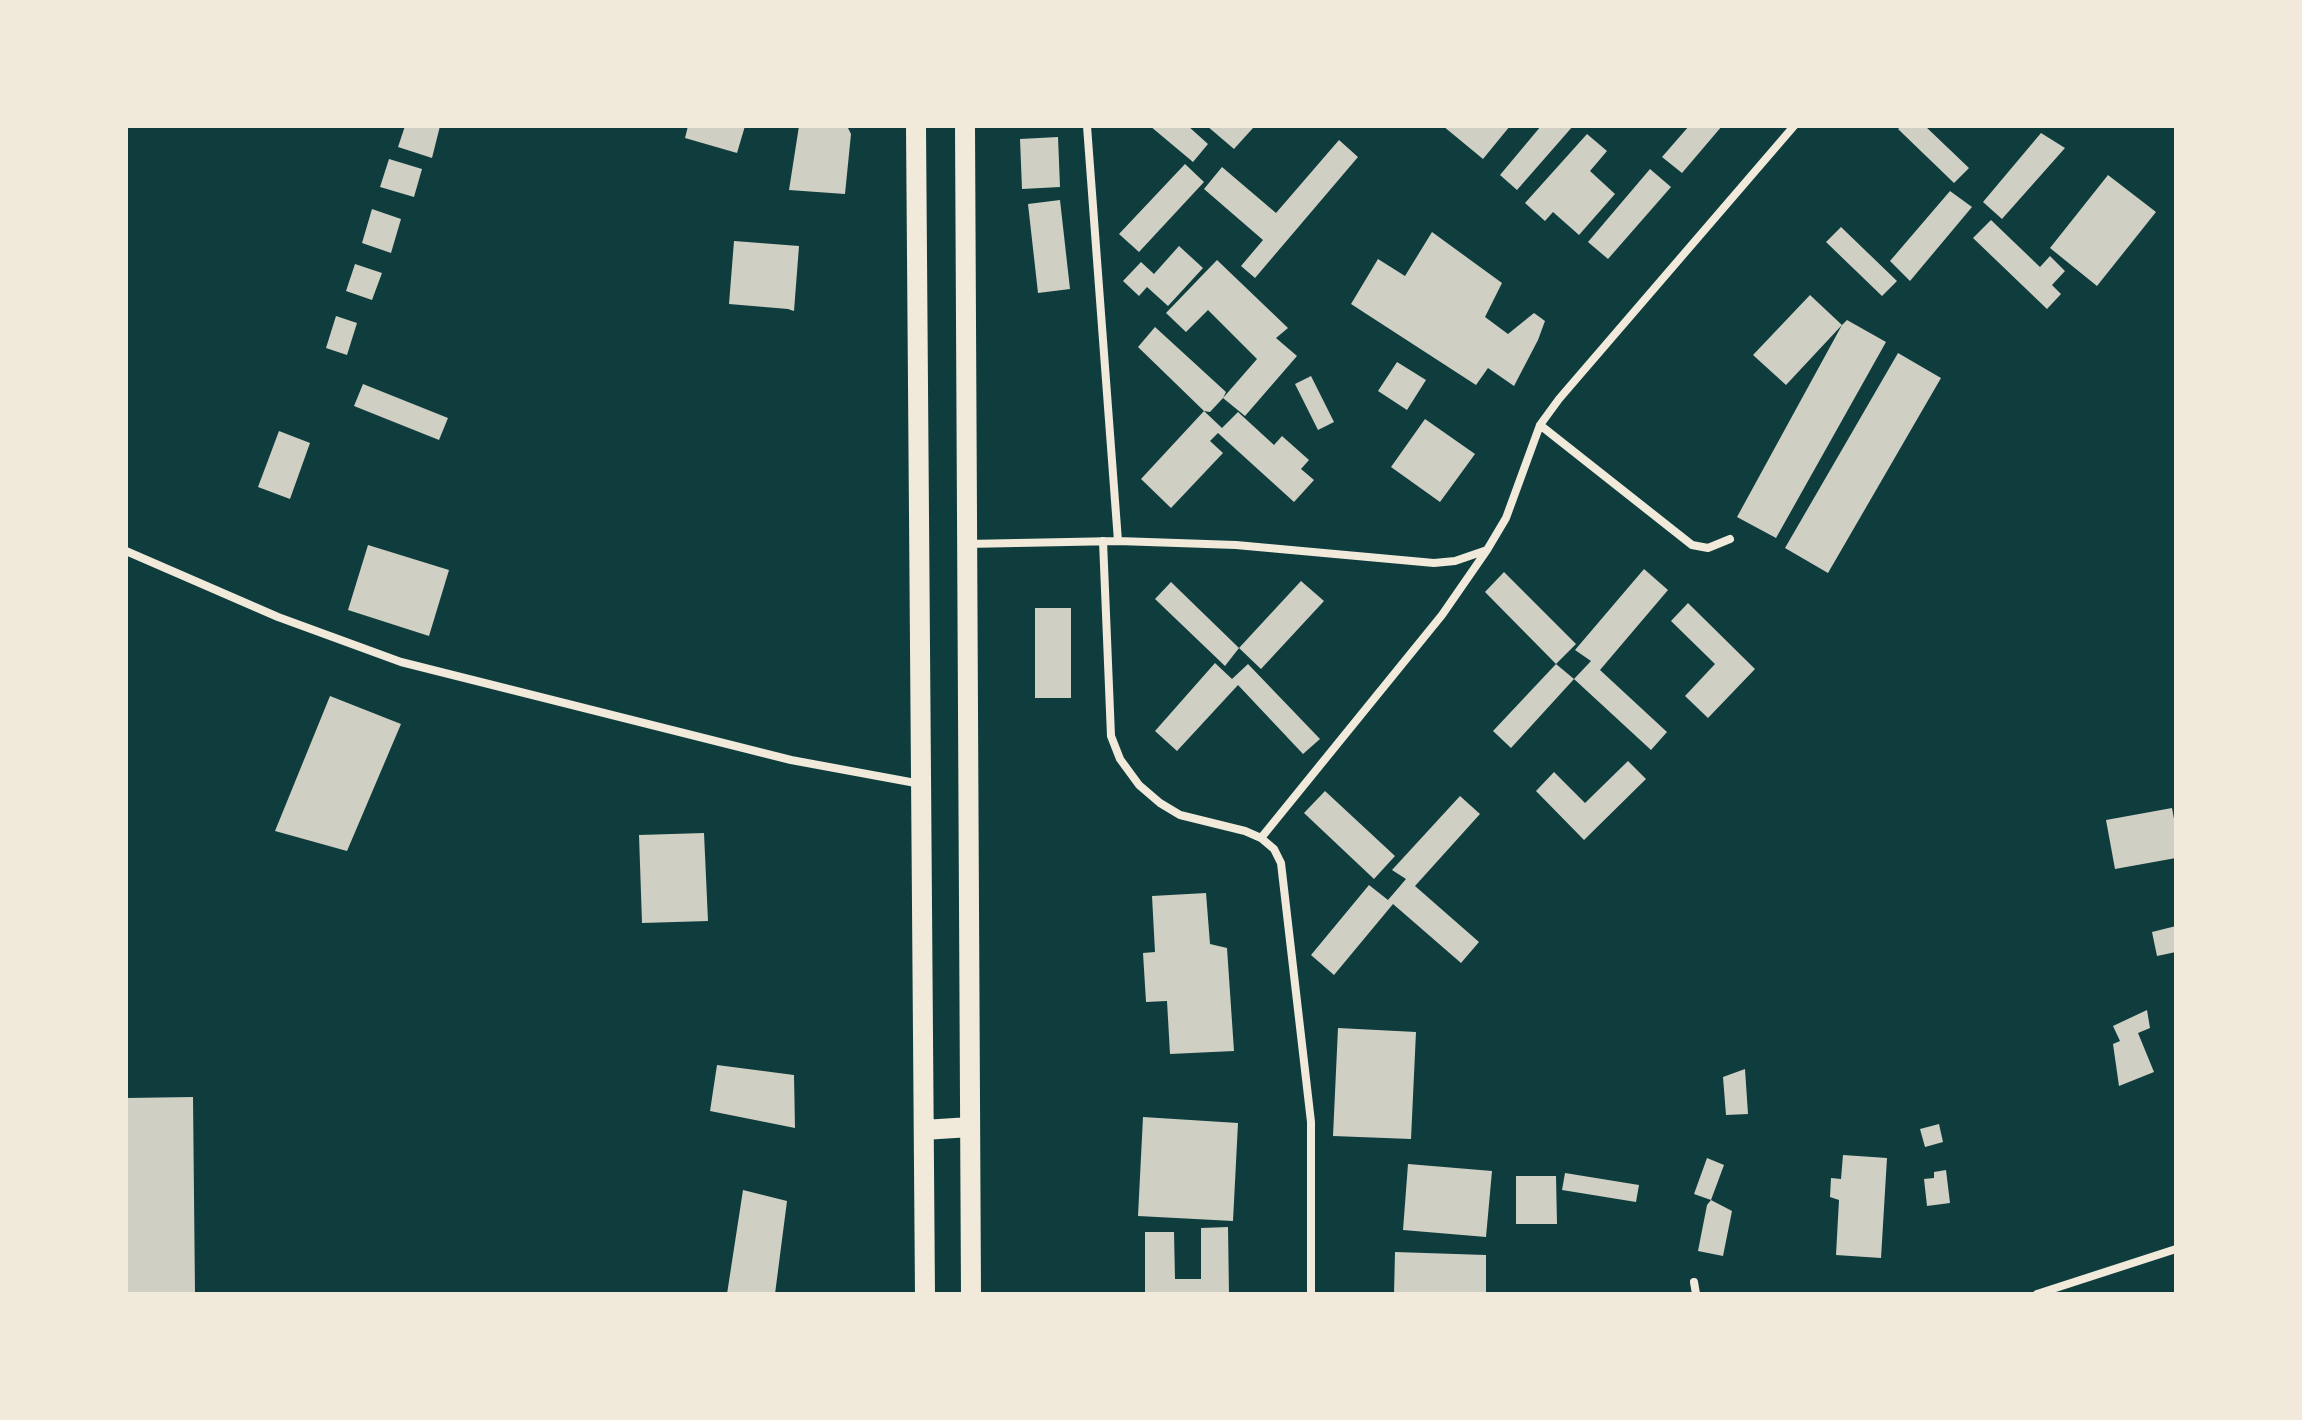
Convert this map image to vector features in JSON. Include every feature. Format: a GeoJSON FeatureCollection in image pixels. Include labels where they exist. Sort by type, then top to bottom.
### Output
{"type":"FeatureCollection","features":[{"type":"Feature","properties":{"kind":"main road"},"geometry":{"type":"LineString","coordinates":[[916,126],[925,1294]]}},
{"type":"Feature","properties":{"kind":"main road"},"geometry":{"type":"LineString","coordinates":[[965,126],[971,1294]]}},
{"type":"Feature","properties":{"kind":"main road"},"geometry":{"type":"LineString","coordinates":[[924,1130],[970,1127]]}},
{"type":"Feature","properties":{"kind":"street"},"geometry":{"type":"LineString","coordinates":[[1087,126],[1118,541]]}},
{"type":"Feature","properties":{"kind":"street"},"geometry":{"type":"LineString","coordinates":[[1261,838],[1442,615],[1487,550],[1506,518],[1540,425],[1559,399],[1794,126]]}},
{"type":"Feature","properties":{"kind":"street"},"geometry":{"type":"LineString","coordinates":[[1540,425],[1692,545],[1708,548],[1730,539]]}},
{"type":"Feature","properties":{"kind":"street"},"geometry":{"type":"LineString","coordinates":[[1103,541],[1111,736],[1120,759],[1139,785],[1160,803],[1180,815],[1261,838],[1274,849],[1281,863],[1311,1122],[1311,1294]]}},
{"type":"Feature","properties":{"kind":"street"},"geometry":{"type":"LineString","coordinates":[[965,544],[1118,541],[1236,545],[1434,563],[1455,561],[1487,550]]}},
{"type":"Feature","properties":{"kind":"street"},"geometry":{"type":"LineString","coordinates":[[126,551],[278,617],[401,662],[791,760],[921,784]]}},
{"type":"Feature","properties":{"kind":"street"},"geometry":{"type":"LineString","coordinates":[[2037,1294],[2176,1249]]}},
{"type":"Feature","properties":{"kind":"street"},"geometry":{"type":"LineString","coordinates":[[1694,1282],[1696,1294]]}},
{"type":"Feature","properties":{"kind":"building"},"geometry":{"type":"Polygon","coordinates":[[[405,126],[440,126],[432,158],[398,147],[405,126]]]}},
{"type":"Feature","properties":{"kind":"building"},"geometry":{"type":"Polygon","coordinates":[[[688,126],[745,126],[737,153],[685,138],[688,126]]]}},
{"type":"Feature","properties":{"kind":"building"},"geometry":{"type":"Polygon","coordinates":[[[799,126],[847,126],[851,134],[845,194],[789,190],[799,126]]]}},
{"type":"Feature","properties":{"kind":"building"},"geometry":{"type":"Polygon","coordinates":[[[1150,126],[1188,126],[1208,144],[1193,162],[1150,126]]]}},
{"type":"Feature","properties":{"kind":"building"},"geometry":{"type":"Polygon","coordinates":[[[1207,126],[1251,126],[1253,128],[1234,149],[1207,126]]]}},
{"type":"Feature","properties":{"kind":"building"},"geometry":{"type":"Polygon","coordinates":[[[1443,126],[1510,126],[1483,159],[1443,126]]]}},
{"type":"Feature","properties":{"kind":"building"},"geometry":{"type":"Polygon","coordinates":[[[1541,126],[1573,126],[1517,190],[1500,175],[1541,126]]]}},
{"type":"Feature","properties":{"kind":"building"},"geometry":{"type":"Polygon","coordinates":[[[1689,126],[1722,126],[1682,173],[1662,157],[1689,126]]]}},
{"type":"Feature","properties":{"kind":"building"},"geometry":{"type":"Polygon","coordinates":[[[1902,126],[1925,126],[1969,168],[1954,183],[1898,129],[1902,126]]]}},
{"type":"Feature","properties":{"kind":"building"},"geometry":{"type":"Polygon","coordinates":[[[2041,133],[2065,148],[2002,219],[1983,202],[2041,133]]]}},
{"type":"Feature","properties":{"kind":"building"},"geometry":{"type":"Polygon","coordinates":[[[1587,134],[1607,151],[1590,171],[1615,194],[1579,235],[1553,212],[1545,221],[1525,203],[1587,134]]]}},
{"type":"Feature","properties":{"kind":"building"},"geometry":{"type":"Polygon","coordinates":[[[1058,137],[1060,187],[1022,189],[1020,139],[1058,137]]]}},
{"type":"Feature","properties":{"kind":"building"},"geometry":{"type":"Polygon","coordinates":[[[1339,140],[1358,157],[1255,278],[1241,266],[1263,240],[1204,189],[1222,167],[1276,213],[1339,140]]]}},
{"type":"Feature","properties":{"kind":"building"},"geometry":{"type":"Polygon","coordinates":[[[389,159],[422,169],[414,197],[380,187],[389,159]]]}},
{"type":"Feature","properties":{"kind":"building"},"geometry":{"type":"Polygon","coordinates":[[[1185,164],[1204,182],[1139,252],[1119,234],[1185,164]]]}},
{"type":"Feature","properties":{"kind":"building"},"geometry":{"type":"Polygon","coordinates":[[[1650,169],[1671,187],[1608,259],[1588,242],[1650,169]]]}},
{"type":"Feature","properties":{"kind":"building"},"geometry":{"type":"Polygon","coordinates":[[[2108,175],[2156,212],[2097,286],[2050,248],[2108,175]]]}},
{"type":"Feature","properties":{"kind":"building"},"geometry":{"type":"Polygon","coordinates":[[[1950,191],[1972,207],[1910,281],[1890,261],[1950,191]]]}},
{"type":"Feature","properties":{"kind":"building"},"geometry":{"type":"Polygon","coordinates":[[[1060,200],[1070,289],[1038,293],[1028,204],[1060,200]]]}},
{"type":"Feature","properties":{"kind":"building"},"geometry":{"type":"Polygon","coordinates":[[[372,209],[401,219],[391,253],[362,243],[372,209]]]}},
{"type":"Feature","properties":{"kind":"building"},"geometry":{"type":"Polygon","coordinates":[[[1991,220],[2040,267],[2050,256],[2065,271],[2052,285],[2061,294],[2047,309],[1973,238],[1991,220]]]}},
{"type":"Feature","properties":{"kind":"building"},"geometry":{"type":"Polygon","coordinates":[[[1841,227],[1897,281],[1882,296],[1826,242],[1841,227]]]}},
{"type":"Feature","properties":{"kind":"building"},"geometry":{"type":"Polygon","coordinates":[[[1432,232],[1502,283],[1485,317],[1508,334],[1534,313],[1545,321],[1514,386],[1488,368],[1476,385],[1351,304],[1378,259],[1405,276],[1432,232]]]}},
{"type":"Feature","properties":{"kind":"building"},"geometry":{"type":"Polygon","coordinates":[[[734,241],[799,246],[794,311],[729,304],[734,241]]]}},
{"type":"Feature","properties":{"kind":"building"},"geometry":{"type":"Polygon","coordinates":[[[1179,246],[1203,268],[1168,306],[1147,287],[1139,296],[1123,281],[1141,262],[1154,274],[1179,246]]]}},
{"type":"Feature","properties":{"kind":"building"},"geometry":{"type":"Polygon","coordinates":[[[1217,260],[1288,328],[1276,338],[1297,356],[1245,416],[1223,398],[1257,359],[1208,310],[1186,332],[1166,313],[1217,260]]]}},
{"type":"Feature","properties":{"kind":"building"},"geometry":{"type":"Polygon","coordinates":[[[355,264],[382,273],[372,300],[346,291],[355,264]]]}},
{"type":"Feature","properties":{"kind":"building"},"geometry":{"type":"Polygon","coordinates":[[[1810,295],[1842,325],[1786,385],[1753,355],[1810,295]]]}},
{"type":"Feature","properties":{"kind":"building"},"geometry":{"type":"Polygon","coordinates":[[[336,316],[357,323],[347,355],[326,348],[336,316]]]}},
{"type":"Feature","properties":{"kind":"building"},"geometry":{"type":"Polygon","coordinates":[[[1847,320],[1886,342],[1776,538],[1737,517],[1847,320]]]}},
{"type":"Feature","properties":{"kind":"building"},"geometry":{"type":"Polygon","coordinates":[[[1155,327],[1226,392],[1210,412],[1204,411],[1138,347],[1155,327]]]}},
{"type":"Feature","properties":{"kind":"building"},"geometry":{"type":"Polygon","coordinates":[[[1898,353],[1941,378],[1828,573],[1785,548],[1898,353]]]}},
{"type":"Feature","properties":{"kind":"building"},"geometry":{"type":"Polygon","coordinates":[[[1397,362],[1426,380],[1407,410],[1378,391],[1397,362]]]}},
{"type":"Feature","properties":{"kind":"building"},"geometry":{"type":"Polygon","coordinates":[[[1311,376],[1334,422],[1318,430],[1295,384],[1311,376]]]}},
{"type":"Feature","properties":{"kind":"building"},"geometry":{"type":"Polygon","coordinates":[[[363,384],[448,418],[439,440],[354,406],[363,384]]]}},
{"type":"Feature","properties":{"kind":"building"},"geometry":{"type":"Polygon","coordinates":[[[1204,411],[1222,428],[1238,412],[1274,445],[1282,436],[1309,460],[1301,469],[1314,480],[1294,502],[1218,433],[1210,441],[1223,453],[1171,508],[1141,479],[1204,411]]]}},
{"type":"Feature","properties":{"kind":"building"},"geometry":{"type":"Polygon","coordinates":[[[1425,419],[1475,454],[1440,502],[1391,467],[1425,419]]]}},
{"type":"Feature","properties":{"kind":"building"},"geometry":{"type":"Polygon","coordinates":[[[279,431],[310,443],[290,499],[258,487],[279,431]]]}},
{"type":"Feature","properties":{"kind":"building"},"geometry":{"type":"Polygon","coordinates":[[[368,545],[449,570],[429,636],[348,610],[368,545]]]}},
{"type":"Feature","properties":{"kind":"building"},"geometry":{"type":"Polygon","coordinates":[[[1644,569],[1668,590],[1600,670],[1667,732],[1651,750],[1574,679],[1591,661],[1575,650],[1644,569]]]}},
{"type":"Feature","properties":{"kind":"building"},"geometry":{"type":"Polygon","coordinates":[[[1504,572],[1576,644],[1556,664],[1485,592],[1504,572]]]}},
{"type":"Feature","properties":{"kind":"building"},"geometry":{"type":"Polygon","coordinates":[[[1301,581],[1324,601],[1261,669],[1239,648],[1301,581]]]}},
{"type":"Feature","properties":{"kind":"building"},"geometry":{"type":"Polygon","coordinates":[[[1171,582],[1239,648],[1225,666],[1155,599],[1171,582]]]}},
{"type":"Feature","properties":{"kind":"building"},"geometry":{"type":"Polygon","coordinates":[[[1688,603],[1755,669],[1708,718],[1685,696],[1715,664],[1671,621],[1688,603]]]}},
{"type":"Feature","properties":{"kind":"building"},"geometry":{"type":"Polygon","coordinates":[[[1035,608],[1071,608],[1071,698],[1035,698],[1035,608]]]}},
{"type":"Feature","properties":{"kind":"building"},"geometry":{"type":"Polygon","coordinates":[[[1215,663],[1232,679],[1248,664],[1320,739],[1303,754],[1238,685],[1177,751],[1155,731],[1215,663]]]}},
{"type":"Feature","properties":{"kind":"building"},"geometry":{"type":"Polygon","coordinates":[[[1556,664],[1574,679],[1511,748],[1493,731],[1556,664]]]}},
{"type":"Feature","properties":{"kind":"building"},"geometry":{"type":"Polygon","coordinates":[[[330,696],[401,724],[347,851],[275,831],[330,696]]]}},
{"type":"Feature","properties":{"kind":"building"},"geometry":{"type":"Polygon","coordinates":[[[1628,761],[1646,779],[1584,840],[1536,791],[1554,772],[1585,803],[1628,761]]]}},
{"type":"Feature","properties":{"kind":"building"},"geometry":{"type":"Polygon","coordinates":[[[1325,791],[1395,856],[1374,879],[1304,813],[1325,791]]]}},
{"type":"Feature","properties":{"kind":"building"},"geometry":{"type":"Polygon","coordinates":[[[1460,796],[1480,814],[1415,886],[1479,942],[1461,963],[1393,904],[1334,975],[1311,955],[1369,885],[1388,900],[1406,879],[1392,870],[1460,796]]]}},
{"type":"Feature","properties":{"kind":"building"},"geometry":{"type":"Polygon","coordinates":[[[2172,808],[2176,858],[2115,869],[2106,820],[2172,808]]]}},
{"type":"Feature","properties":{"kind":"building"},"geometry":{"type":"Polygon","coordinates":[[[704,833],[708,921],[642,923],[639,835],[704,833]]]}},
{"type":"Feature","properties":{"kind":"building"},"geometry":{"type":"Polygon","coordinates":[[[1206,893],[1210,944],[1227,948],[1234,1051],[1170,1054],[1167,1001],[1146,1002],[1143,953],[1155,952],[1152,896],[1206,893]]]}},
{"type":"Feature","properties":{"kind":"building"},"geometry":{"type":"Polygon","coordinates":[[[2176,926],[2176,952],[2157,956],[2152,932],[2176,926]]]}},
{"type":"Feature","properties":{"kind":"building"},"geometry":{"type":"Polygon","coordinates":[[[2147,1010],[2150,1028],[2138,1033],[2154,1072],[2119,1086],[2113,1044],[2120,1041],[2113,1026],[2147,1010]]]}},
{"type":"Feature","properties":{"kind":"building"},"geometry":{"type":"Polygon","coordinates":[[[1338,1028],[1416,1032],[1411,1139],[1333,1136],[1338,1028]]]}},
{"type":"Feature","properties":{"kind":"building"},"geometry":{"type":"Polygon","coordinates":[[[717,1065],[794,1075],[795,1128],[710,1111],[717,1065]]]}},
{"type":"Feature","properties":{"kind":"building"},"geometry":{"type":"Polygon","coordinates":[[[1745,1069],[1748,1114],[1726,1115],[1723,1077],[1745,1069]]]}},
{"type":"Feature","properties":{"kind":"building"},"geometry":{"type":"Polygon","coordinates":[[[193,1097],[195,1294],[126,1294],[126,1098],[193,1097]]]}},
{"type":"Feature","properties":{"kind":"building"},"geometry":{"type":"Polygon","coordinates":[[[1143,1117],[1238,1123],[1233,1221],[1138,1216],[1143,1117]]]}},
{"type":"Feature","properties":{"kind":"building"},"geometry":{"type":"Polygon","coordinates":[[[1939,1124],[1943,1142],[1925,1147],[1920,1129],[1939,1124]]]}},
{"type":"Feature","properties":{"kind":"building"},"geometry":{"type":"Polygon","coordinates":[[[1843,1155],[1887,1158],[1881,1258],[1836,1255],[1839,1200],[1830,1197],[1831,1178],[1841,1179],[1843,1155]]]}},
{"type":"Feature","properties":{"kind":"building"},"geometry":{"type":"Polygon","coordinates":[[[1707,1158],[1724,1165],[1711,1200],[1694,1194],[1707,1158]]]}},
{"type":"Feature","properties":{"kind":"building"},"geometry":{"type":"Polygon","coordinates":[[[1408,1164],[1492,1171],[1486,1237],[1403,1230],[1408,1164]]]}},
{"type":"Feature","properties":{"kind":"building"},"geometry":{"type":"Polygon","coordinates":[[[1946,1170],[1950,1203],[1927,1206],[1924,1179],[1934,1178],[1934,1172],[1946,1170]]]}},
{"type":"Feature","properties":{"kind":"building"},"geometry":{"type":"Polygon","coordinates":[[[1565,1173],[1639,1185],[1636,1202],[1562,1190],[1565,1173]]]}},
{"type":"Feature","properties":{"kind":"building"},"geometry":{"type":"Polygon","coordinates":[[[1516,1176],[1556,1176],[1557,1224],[1516,1224],[1516,1176]]]}},
{"type":"Feature","properties":{"kind":"building"},"geometry":{"type":"Polygon","coordinates":[[[743,1190],[787,1201],[775,1294],[727,1294],[743,1190]]]}},
{"type":"Feature","properties":{"kind":"building"},"geometry":{"type":"Polygon","coordinates":[[[1711,1200],[1732,1211],[1723,1256],[1698,1251],[1707,1205],[1711,1200]]]}},
{"type":"Feature","properties":{"kind":"building"},"geometry":{"type":"Polygon","coordinates":[[[1228,1227],[1229,1294],[1145,1294],[1145,1232],[1174,1232],[1175,1279],[1201,1279],[1201,1228],[1228,1227]]]}},
{"type":"Feature","properties":{"kind":"building"},"geometry":{"type":"Polygon","coordinates":[[[1395,1252],[1486,1255],[1486,1294],[1394,1294],[1395,1252]]]}}]}
